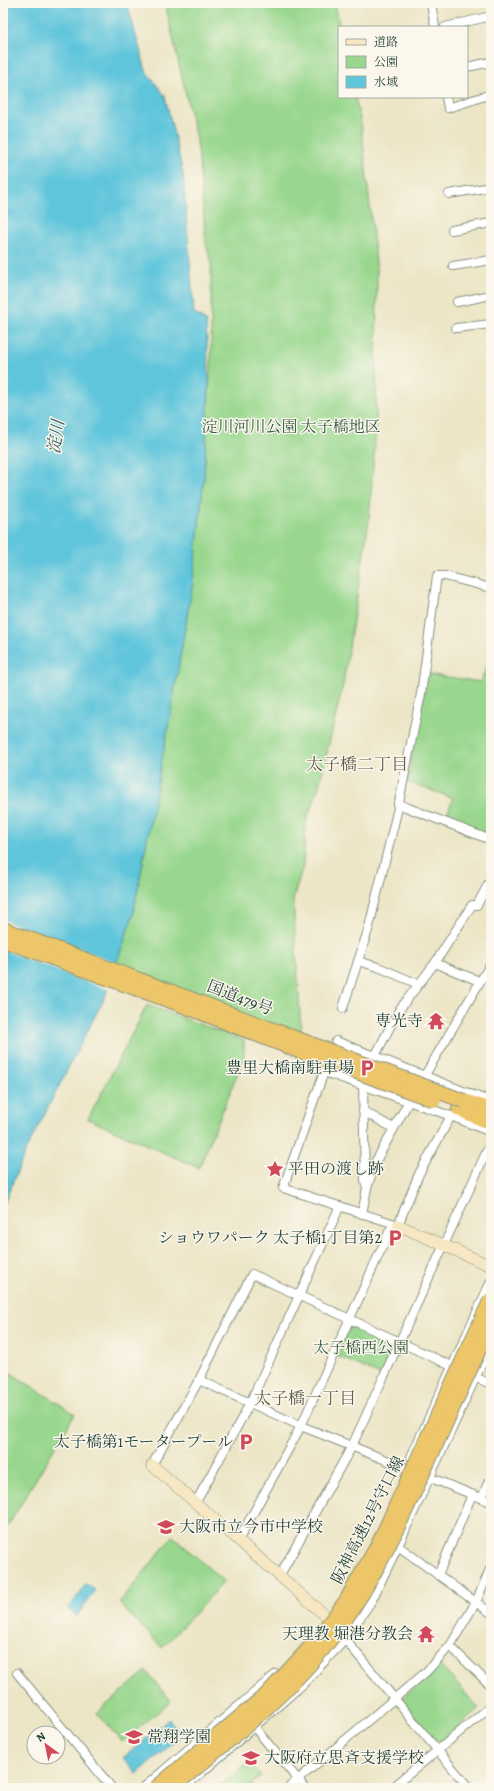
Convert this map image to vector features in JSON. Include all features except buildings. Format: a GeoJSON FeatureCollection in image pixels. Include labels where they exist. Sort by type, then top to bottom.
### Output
{"type":"FeatureCollection","features":[{"type":"Feature","properties":{"kind":"highway","name":"国道479号"},"geometry":{"type":"LineString","coordinates":[[3,929],[458,1109]]}},
{"type":"Feature","properties":{"kind":"highway","name":"国道479号"},"geometry":{"type":"LineString","coordinates":[[3,940],[458,1109]]}},
{"type":"Feature","properties":{"kind":"highway"},"geometry":{"type":"LineString","coordinates":[[458,1109],[489,1104]]}},
{"type":"Feature","properties":{"kind":"highway"},"geometry":{"type":"LineString","coordinates":[[458,1109],[491,1123]]}},
{"type":"Feature","properties":{"kind":"highway","name":"阪神高速12号守口線"},"geometry":{"type":"LineString","coordinates":[[156,1788],[267,1694],[315,1642],[346,1601],[378,1545],[491,1299]]}},
{"type":"Feature","properties":{"kind":"highway","name":"阪神高速12号守口線"},"geometry":{"type":"LineString","coordinates":[[172,1788],[294,1682],[324,1648],[354,1607],[387,1551],[491,1324]]}},
{"type":"Feature","properties":{"kind":"street"},"geometry":{"type":"LineString","coordinates":[[431,3],[435,26]]}},
{"type":"Feature","properties":{"kind":"street"},"geometry":{"type":"LineString","coordinates":[[449,26],[491,16]]}},
{"type":"Feature","properties":{"kind":"street"},"geometry":{"type":"LineString","coordinates":[[468,68],[491,62]]}},
{"type":"Feature","properties":{"kind":"street"},"geometry":{"type":"LineString","coordinates":[[446,98],[448,108],[491,94]]}},
{"type":"Feature","properties":{"kind":"street"},"geometry":{"type":"LineString","coordinates":[[449,194],[491,187]]}},
{"type":"Feature","properties":{"kind":"street"},"geometry":{"type":"LineString","coordinates":[[452,230],[491,223]]}},
{"type":"Feature","properties":{"kind":"street"},"geometry":{"type":"LineString","coordinates":[[453,266],[491,260]]}},
{"type":"Feature","properties":{"kind":"street"},"geometry":{"type":"LineString","coordinates":[[457,302],[491,295]]}},
{"type":"Feature","properties":{"kind":"street"},"geometry":{"type":"LineString","coordinates":[[456,328],[491,324]]}},
{"type":"Feature","properties":{"kind":"street"},"geometry":{"type":"LineString","coordinates":[[343,1008],[369,927],[398,804],[423,680],[437,576],[445,576],[491,588]]}},
{"type":"Feature","properties":{"kind":"street"},"geometry":{"type":"LineString","coordinates":[[398,804],[491,840]]}},
{"type":"Feature","properties":{"kind":"street"},"geometry":{"type":"LineString","coordinates":[[375,1056],[399,1010],[435,963],[472,905],[477,905],[491,880]]}},
{"type":"Feature","properties":{"kind":"street"},"geometry":{"type":"LineString","coordinates":[[358,961],[378,967],[418,984]]}},
{"type":"Feature","properties":{"kind":"street"},"geometry":{"type":"LineString","coordinates":[[435,963],[479,981]]}},
{"type":"Feature","properties":{"kind":"street"},"geometry":{"type":"LineString","coordinates":[[425,1075],[479,981],[491,963]]}},
{"type":"Feature","properties":{"kind":"street"},"geometry":{"type":"LineString","coordinates":[[336,1041],[425,1075],[489,1104],[491,1092]]}},
{"type":"Feature","properties":{"kind":"street"},"geometry":{"type":"LineString","coordinates":[[491,1132],[458,1109],[409,1101],[324,1072],[283,1188],[398,1225],[491,1266]]}},
{"type":"Feature","properties":{"kind":"street"},"geometry":{"type":"LineString","coordinates":[[363,1085],[365,1181],[367,1188]]}},
{"type":"Feature","properties":{"kind":"street"},"geometry":{"type":"LineString","coordinates":[[362,1214],[367,1188],[376,1161],[409,1101]]}},
{"type":"Feature","properties":{"kind":"street"},"geometry":{"type":"LineString","coordinates":[[238,1538],[301,1426],[390,1230],[398,1225],[419,1174],[458,1109]]}},
{"type":"Feature","properties":{"kind":"street"},"geometry":{"type":"LineString","coordinates":[[363,1111],[393,1128]]}},
{"type":"Feature","properties":{"kind":"street"},"geometry":{"type":"LineString","coordinates":[[280,1575],[352,1446],[491,1142]]}},
{"type":"Feature","properties":{"kind":"street"},"geometry":{"type":"LineString","coordinates":[[196,1502],[250,1403],[340,1206]]}},
{"type":"Feature","properties":{"kind":"street"},"geometry":{"type":"LineString","coordinates":[[469,1788],[328,1618],[238,1538],[152,1465],[199,1380],[252,1274],[298,1297],[491,1384]]}},
{"type":"Feature","properties":{"kind":"street"},"geometry":{"type":"LineString","coordinates":[[143,1788],[271,1680],[328,1618],[354,1580],[491,1281]]}},
{"type":"Feature","properties":{"kind":"street"},"geometry":{"type":"LineString","coordinates":[[184,1788],[255,1728],[302,1685],[345,1640],[372,1600],[491,1344]]}},
{"type":"Feature","properties":{"kind":"street"},"geometry":{"type":"LineString","coordinates":[[199,1380],[301,1426],[491,1502]]}},
{"type":"Feature","properties":{"kind":"street"},"geometry":{"type":"LineString","coordinates":[[482,1498],[491,1475]]}},
{"type":"Feature","properties":{"kind":"street"},"geometry":{"type":"LineString","coordinates":[[438,1575],[472,1495]]}},
{"type":"Feature","properties":{"kind":"street"},"geometry":{"type":"LineString","coordinates":[[398,1546],[491,1613]]}},
{"type":"Feature","properties":{"kind":"street"},"geometry":{"type":"LineString","coordinates":[[288,1788],[395,1700],[426,1672],[450,1646],[476,1602],[491,1567]]}},
{"type":"Feature","properties":{"kind":"street"},"geometry":{"type":"LineString","coordinates":[[450,1646],[491,1686]]}},
{"type":"Feature","properties":{"kind":"street"},"geometry":{"type":"LineString","coordinates":[[17,1673],[112,1788]]}},
{"type":"Feature","properties":{"kind":"street"},"geometry":{"type":"LineString","coordinates":[[392,1788],[491,1706]]}},
{"type":"Feature","properties":{"kind":"street"},"geometry":{"type":"LineString","coordinates":[[255,1728],[304,1788]]}},
{"type":"Feature","properties":{"kind":"green space","name":"淀川河川公園 太子橋地区"},"geometry":{"type":"Polygon","coordinates":[[[165,3],[335,3],[340,26],[338,26],[338,98],[355,98],[361,123],[377,272],[376,429],[369,520],[343,685],[319,786],[306,822],[303,866],[293,899],[302,1045],[112,975],[133,915],[170,716],[193,582],[204,477],[211,360],[211,263],[206,244],[198,148],[165,3]]]}},
{"type":"Feature","properties":{"kind":"green space"},"geometry":{"type":"Polygon","coordinates":[[[491,652],[491,837],[445,819],[453,798],[407,782],[427,674],[481,682],[491,652]]]}},
{"type":"Feature","properties":{"kind":"green space"},"geometry":{"type":"Polygon","coordinates":[[[147,1005],[244,1040],[244,1058],[199,1168],[88,1119],[147,1005]]]}},
{"type":"Feature","properties":{"kind":"green space","name":"太子橋西公園"},"geometry":{"type":"Polygon","coordinates":[[[353,1326],[392,1343],[393,1347],[380,1375],[337,1356],[350,1327],[353,1326]]]}},
{"type":"Feature","properties":{"kind":"green space"},"geometry":{"type":"Polygon","coordinates":[[[3,1368],[75,1414],[3,1534],[3,1368]]]}},
{"type":"Feature","properties":{"kind":"green space"},"geometry":{"type":"Polygon","coordinates":[[[173,1536],[224,1582],[162,1648],[119,1603],[173,1536]]]}},
{"type":"Feature","properties":{"kind":"green space"},"geometry":{"type":"Polygon","coordinates":[[[439,1664],[479,1708],[440,1742],[436,1741],[402,1701],[403,1698],[439,1664]]]}},
{"type":"Feature","properties":{"kind":"green space"},"geometry":{"type":"Polygon","coordinates":[[[146,1671],[171,1701],[122,1742],[97,1713],[146,1671]]]}},
{"type":"Feature","properties":{"kind":"green space"},"geometry":{"type":"Polygon","coordinates":[[[249,1762],[261,1776],[251,1784],[254,1788],[217,1788],[249,1762]]]}},
{"type":"Feature","properties":{"kind":"water","name":"淀川"},"geometry":{"type":"Polygon","coordinates":[[[3,3],[127,3],[146,71],[165,96],[183,173],[194,313],[206,321],[209,383],[204,477],[193,582],[133,915],[105,997],[27,1148],[3,1206],[3,3]]]}},
{"type":"Feature","properties":{"kind":"water"},"geometry":{"type":"Polygon","coordinates":[[[86,1584],[95,1590],[77,1616],[68,1609],[86,1584]]]}},
{"type":"Feature","properties":{"kind":"water"},"geometry":{"type":"Polygon","coordinates":[[[169,1719],[182,1735],[137,1774],[123,1758],[169,1719]]]}},
{"type":"Feature","properties":{"kind":"pier"},"geometry":{"type":"Polygon","coordinates":[[[3,920],[118,963],[109,990],[3,950],[3,920]]]}},
{"type":"Feature","properties":{"kind":"place","name":"専光寺"},"geometry":{"type":"Point","coordinates":[436,1021]}},
{"type":"Feature","properties":{"kind":"place","name":"豊里大橋南駐車場"},"geometry":{"type":"Point","coordinates":[367,1068]}},
{"type":"Feature","properties":{"kind":"place","name":"平田の渡し跡"},"geometry":{"type":"Point","coordinates":[275,1169]}},
{"type":"Feature","properties":{"kind":"place","name":"ショウワパーク 太子橋1丁目第2"},"geometry":{"type":"Point","coordinates":[395,1238]}},
{"type":"Feature","properties":{"kind":"place","name":"太子橋第1モータープール"},"geometry":{"type":"Point","coordinates":[246,1442]}},
{"type":"Feature","properties":{"kind":"place","name":"大阪市立今市中学校"},"geometry":{"type":"Point","coordinates":[166,1527]}},
{"type":"Feature","properties":{"kind":"place","name":"天理教 堀港分教会"},"geometry":{"type":"Point","coordinates":[426,1634]}},
{"type":"Feature","properties":{"kind":"place","name":"常翔学園"},"geometry":{"type":"Point","coordinates":[134,1737]}},
{"type":"Feature","properties":{"kind":"place","name":"大阪府立思斉支援学校"},"geometry":{"type":"Point","coordinates":[251,1758]}},
{"type":"Feature","properties":{"kind":"district","name":"太子橋二丁目"},"geometry":{"type":"Point","coordinates":[357,764]}},
{"type":"Feature","properties":{"kind":"district","name":"太子橋一丁目"},"geometry":{"type":"Point","coordinates":[305,1398]}}]}
